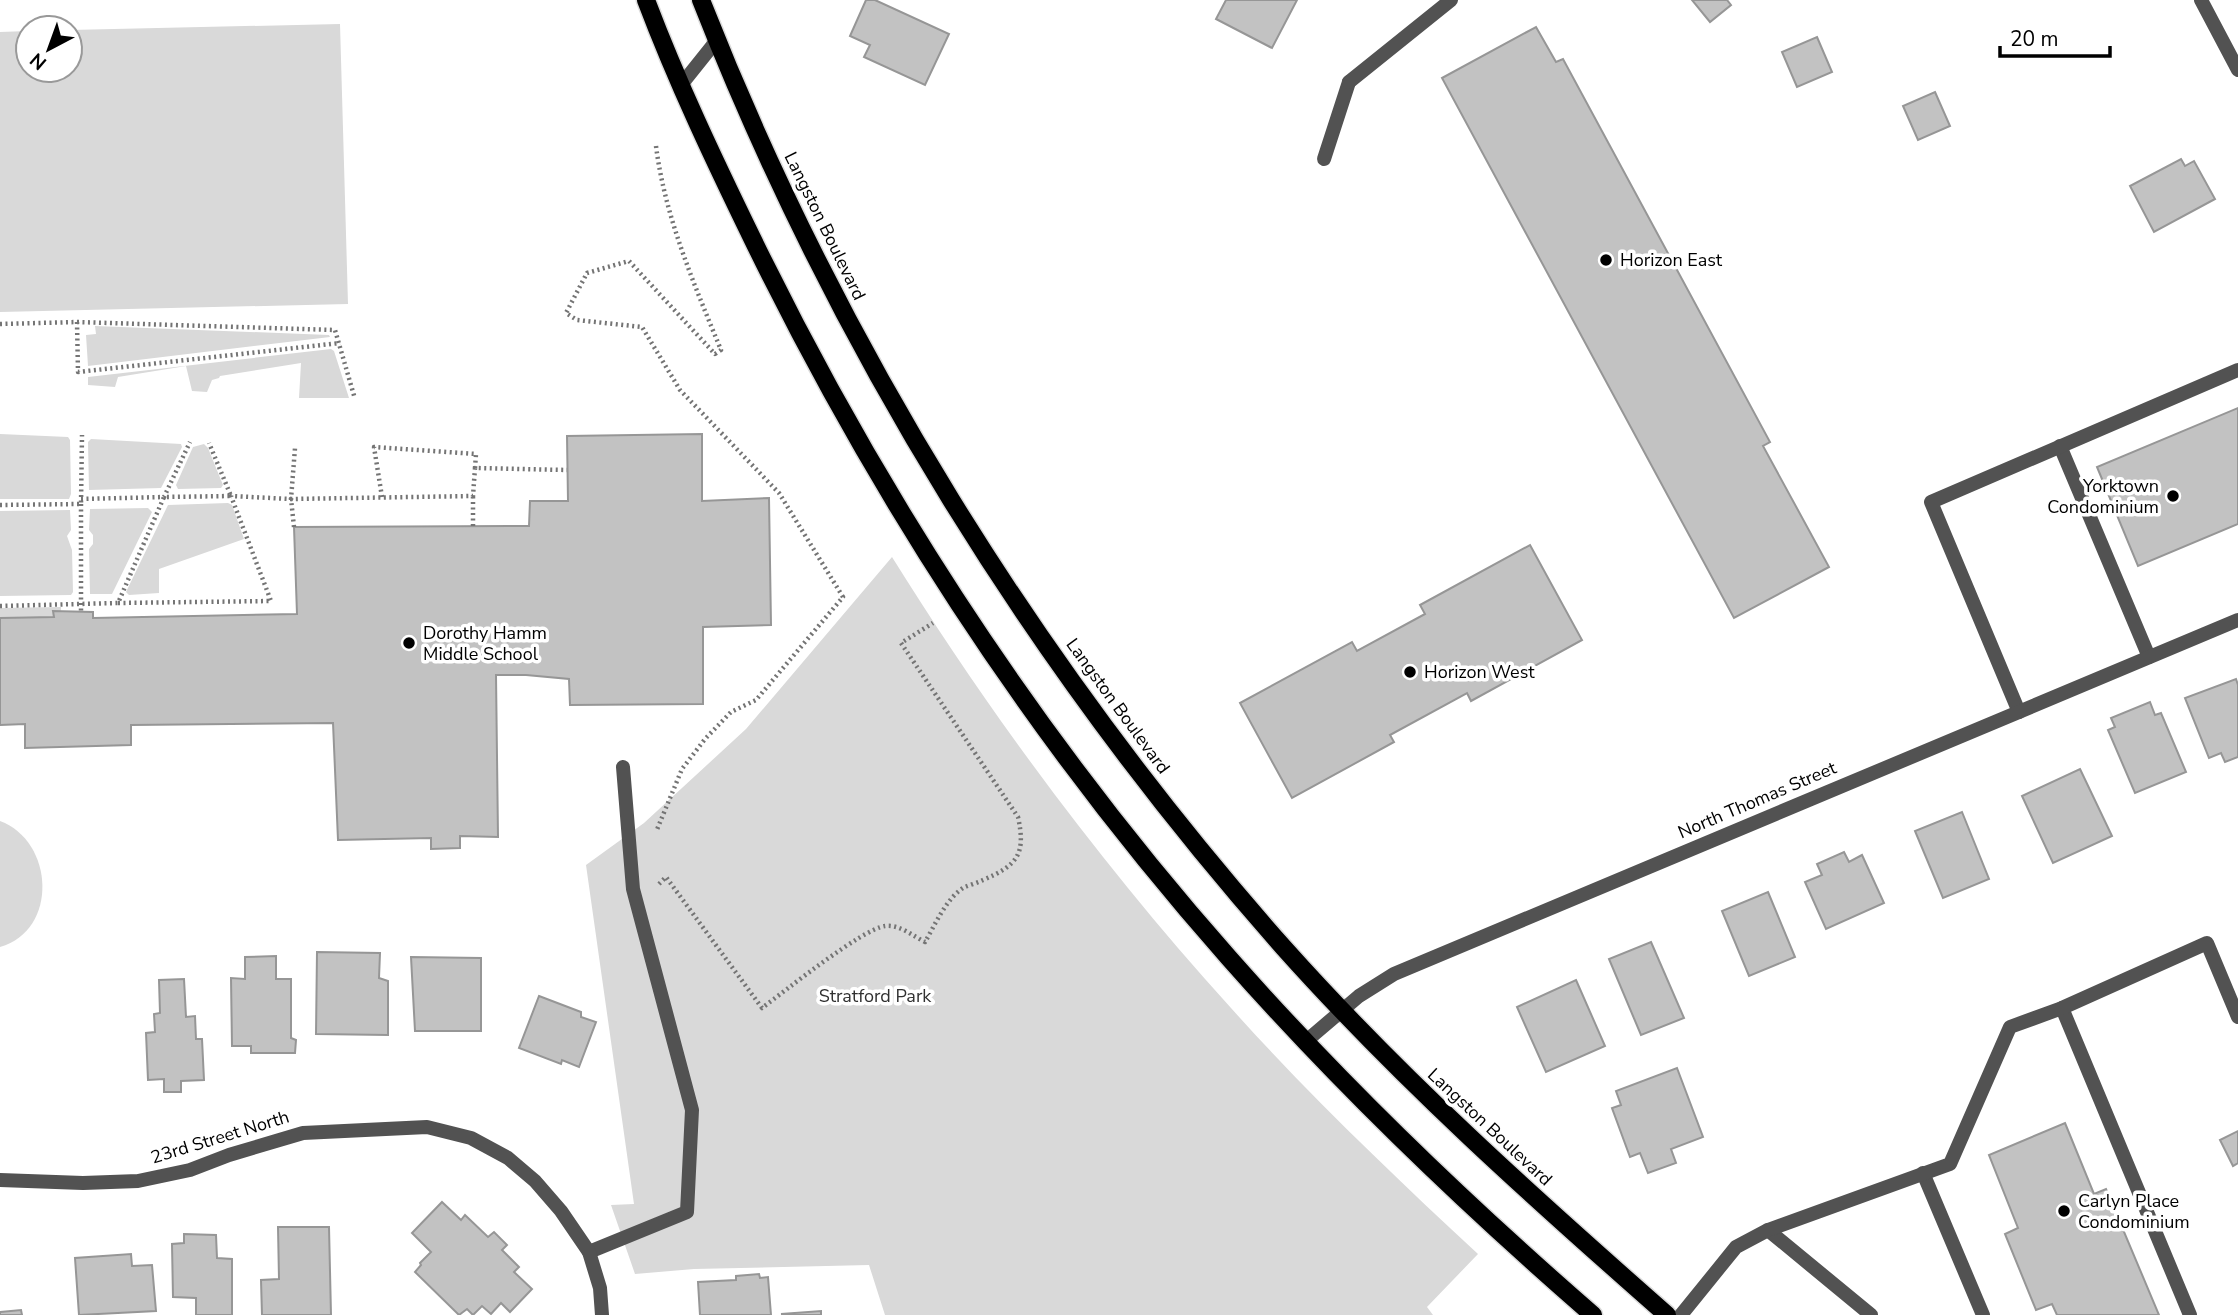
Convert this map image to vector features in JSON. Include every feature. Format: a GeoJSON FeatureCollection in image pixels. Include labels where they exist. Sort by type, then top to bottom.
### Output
{"type":"FeatureCollection","features":[{"type":"Feature","properties":{"kind":"main road"},"geometry":{"type":"LineString","coordinates":[[646,0],[737,209],[826,383],[903,516],[948,586],[1087,784],[1219,946],[1305,1042],[1449,1186],[1593,1315]]}},
{"type":"Feature","properties":{"kind":"main road","name":"Langston Boulevard"},"geometry":{"type":"LineString","coordinates":[[701,0],[810,247],[900,415],[995,569],[1093,709],[1183,828],[1286,949],[1389,1059],[1495,1161],[1667,1315]]}},
{"type":"Feature","properties":{"kind":"street"},"geometry":{"type":"LineString","coordinates":[[1324,159],[1349,82],[1451,0]]}},
{"type":"Feature","properties":{"kind":"street"},"geometry":{"type":"LineString","coordinates":[[2201,0],[2238,70]]}},
{"type":"Feature","properties":{"kind":"street"},"geometry":{"type":"LineString","coordinates":[[681,85],[717,40]]}},
{"type":"Feature","properties":{"kind":"street"},"geometry":{"type":"LineString","coordinates":[[2019,712],[1931,502],[2238,370]]}},
{"type":"Feature","properties":{"kind":"street"},"geometry":{"type":"LineString","coordinates":[[2060,446],[2149,657]]}},
{"type":"Feature","properties":{"kind":"street","name":"North Thomas Street"},"geometry":{"type":"LineString","coordinates":[[1305,1042],[1342,1009],[1394,974],[2238,620]]}},
{"type":"Feature","properties":{"kind":"street"},"geometry":{"type":"LineString","coordinates":[[589,1252],[687,1212],[692,1110],[632,889],[623,767]]}},
{"type":"Feature","properties":{"kind":"street"},"geometry":{"type":"LineString","coordinates":[[1681,1315],[1736,1247],[1768,1230],[1950,1164],[2010,1027],[2207,943],[2238,1017]]}},
{"type":"Feature","properties":{"kind":"street"},"geometry":{"type":"LineString","coordinates":[[2062,1007],[2190,1315]]}},
{"type":"Feature","properties":{"kind":"street","name":"23rd Street North"},"geometry":{"type":"LineString","coordinates":[[0,1180],[83,1183],[138,1181],[190,1170],[229,1155],[303,1133],[427,1127],[471,1138],[508,1158],[535,1181],[561,1210],[589,1252],[600,1288],[602,1315]]}},
{"type":"Feature","properties":{"kind":"street"},"geometry":{"type":"LineString","coordinates":[[1923,1173],[1983,1315]]}},
{"type":"Feature","properties":{"kind":"street"},"geometry":{"type":"LineString","coordinates":[[1768,1230],[1871,1315]]}},
{"type":"Feature","properties":{"kind":"path"},"geometry":{"type":"LineString","coordinates":[[654,838],[682,769],[705,739],[731,712],[756,700],[843,597],[779,493],[680,390],[642,327],[577,320],[566,313],[587,273],[629,261],[715,354],[721,350],[681,251],[659,168],[656,146]]}},
{"type":"Feature","properties":{"kind":"path"},"geometry":{"type":"LineString","coordinates":[[0,324],[77,321],[335,330],[355,399]]}},
{"type":"Feature","properties":{"kind":"path"},"geometry":{"type":"LineString","coordinates":[[77,321],[78,372],[340,343]]}},
{"type":"Feature","properties":{"kind":"path"},"geometry":{"type":"LineString","coordinates":[[81,612],[82,435]]}},
{"type":"Feature","properties":{"kind":"path"},"geometry":{"type":"LineString","coordinates":[[118,603],[190,442]]}},
{"type":"Feature","properties":{"kind":"path"},"geometry":{"type":"LineString","coordinates":[[0,606],[271,601],[209,443]]}},
{"type":"Feature","properties":{"kind":"path"},"geometry":{"type":"LineString","coordinates":[[382,497],[374,447],[476,454],[473,526]]}},
{"type":"Feature","properties":{"kind":"path"},"geometry":{"type":"LineString","coordinates":[[294,527],[291,499],[295,448]]}},
{"type":"Feature","properties":{"kind":"path"},"geometry":{"type":"LineString","coordinates":[[475,468],[567,470]]}},
{"type":"Feature","properties":{"kind":"path"},"geometry":{"type":"LineString","coordinates":[[0,505],[164,497],[291,499],[473,496]]}},
{"type":"Feature","properties":{"kind":"path"},"geometry":{"type":"LineString","coordinates":[[652,891],[666,877],[762,1008],[859,938],[885,926],[907,931],[925,942],[950,901],[962,888],[1002,872],[1015,859],[1022,845],[1018,817],[901,643],[933,623]]}},
{"type":"Feature","properties":{"kind":"green space"},"geometry":{"type":"Polygon","coordinates":[[[340,24],[348,304],[0,312],[0,32],[14,32],[14,84],[84,84],[84,30],[340,24]]]}},
{"type":"Feature","properties":{"kind":"green space"},"geometry":{"type":"Polygon","coordinates":[[[95,326],[330,337],[88,366],[86,335],[96,334],[95,326]]]}},
{"type":"Feature","properties":{"kind":"green space"},"geometry":{"type":"Polygon","coordinates":[[[331,349],[334,351],[349,398],[299,398],[301,363],[220,376],[212,380],[207,392],[192,391],[186,366],[118,377],[115,387],[88,385],[88,377],[331,349]]]}},
{"type":"Feature","properties":{"kind":"green space"},"geometry":{"type":"Polygon","coordinates":[[[0,434],[68,437],[69,499],[0,499],[0,434]]]}},
{"type":"Feature","properties":{"kind":"green space"},"geometry":{"type":"Polygon","coordinates":[[[91,439],[181,444],[182,447],[161,488],[89,490],[88,442],[91,439]]]}},
{"type":"Feature","properties":{"kind":"green space"},"geometry":{"type":"Polygon","coordinates":[[[204,444],[223,485],[221,488],[178,489],[176,485],[193,447],[204,444]]]}},
{"type":"Feature","properties":{"kind":"green space"},"geometry":{"type":"Polygon","coordinates":[[[168,505],[232,505],[244,539],[159,569],[159,593],[129,595],[126,592],[168,505]]]}},
{"type":"Feature","properties":{"kind":"green space"},"geometry":{"type":"Polygon","coordinates":[[[148,508],[152,512],[112,594],[90,594],[89,549],[93,544],[93,535],[89,530],[90,509],[148,508]]]}},
{"type":"Feature","properties":{"kind":"green space"},"geometry":{"type":"Polygon","coordinates":[[[70,510],[71,530],[67,536],[72,550],[71,595],[0,596],[0,511],[70,510]]]}},
{"type":"Feature","properties":{"kind":"green space","name":"Stratford Park"},"geometry":{"type":"Polygon","coordinates":[[[892,557],[969,675],[1051,790],[1184,955],[1321,1103],[1478,1254],[1427,1307],[1433,1315],[885,1315],[869,1265],[694,1269],[635,1274],[611,1205],[634,1204],[586,865],[644,823],[746,729],[892,557]]]}},
{"type":"Feature","properties":{"kind":"green space"},"geometry":{"type":"Polygon","coordinates":[[[61,607],[61,612],[54,612],[54,617],[0,618],[0,608],[61,607]]]}},
{"type":"Feature","properties":{"kind":"green space"},"geometry":{"type":"Polygon","coordinates":[[[0,821],[18,831],[31,847],[39,865],[42,885],[40,905],[32,923],[19,938],[0,947],[0,821]]]}},
{"type":"Feature","properties":{"kind":"building"},"geometry":{"type":"Polygon","coordinates":[[[866,0],[875,0],[949,34],[925,85],[864,57],[870,45],[850,36],[866,0]]]}},
{"type":"Feature","properties":{"kind":"building"},"geometry":{"type":"Polygon","coordinates":[[[1226,0],[1297,0],[1272,48],[1216,19],[1226,0]]]}},
{"type":"Feature","properties":{"kind":"building"},"geometry":{"type":"Polygon","coordinates":[[[1692,0],[1727,0],[1731,5],[1710,22],[1692,0]]]}},
{"type":"Feature","properties":{"kind":"building","name":"Horizon East"},"geometry":{"type":"Polygon","coordinates":[[[1536,27],[1556,62],[1563,59],[1770,442],[1763,446],[1829,567],[1734,618],[1442,78],[1536,27]]]}},
{"type":"Feature","properties":{"kind":"building"},"geometry":{"type":"Polygon","coordinates":[[[1817,37],[1832,72],[1797,87],[1782,52],[1817,37]]]}},
{"type":"Feature","properties":{"kind":"building"},"geometry":{"type":"Polygon","coordinates":[[[1935,92],[1950,126],[1918,140],[1903,106],[1935,92]]]}},
{"type":"Feature","properties":{"kind":"building"},"geometry":{"type":"Polygon","coordinates":[[[2181,159],[2185,166],[2194,161],[2215,199],[2154,232],[2130,186],[2181,159]]]}},
{"type":"Feature","properties":{"kind":"building","name":"Yorktown Condominium"},"geometry":{"type":"Polygon","coordinates":[[[2238,408],[2238,524],[2138,566],[2097,467],[2238,408]]]}},
{"type":"Feature","properties":{"kind":"building","name":"Dorothy Hamm Middle School"},"geometry":{"type":"Polygon","coordinates":[[[702,434],[702,501],[769,498],[771,625],[703,627],[703,704],[570,705],[569,679],[496,675],[498,837],[460,836],[460,848],[431,849],[431,838],[338,840],[333,723],[131,725],[131,745],[25,748],[25,724],[0,725],[0,618],[54,617],[53,611],[93,612],[93,618],[297,614],[294,527],[529,526],[530,501],[568,501],[567,436],[702,434]]]}},
{"type":"Feature","properties":{"kind":"building","name":"Horizon West"},"geometry":{"type":"Polygon","coordinates":[[[1530,545],[1582,640],[1471,701],[1467,693],[1390,735],[1394,742],[1292,798],[1240,703],[1352,642],[1357,651],[1425,614],[1420,605],[1530,545]]]}},
{"type":"Feature","properties":{"kind":"building"},"geometry":{"type":"Polygon","coordinates":[[[2236,679],[2238,757],[2225,762],[2221,753],[2209,758],[2185,698],[2236,679]]]}},
{"type":"Feature","properties":{"kind":"building"},"geometry":{"type":"Polygon","coordinates":[[[2150,702],[2155,715],[2161,713],[2186,772],[2135,793],[2108,730],[2115,727],[2111,718],[2150,702]]]}},
{"type":"Feature","properties":{"kind":"building"},"geometry":{"type":"Polygon","coordinates":[[[2080,769],[2112,836],[2053,863],[2022,796],[2080,769]]]}},
{"type":"Feature","properties":{"kind":"building"},"geometry":{"type":"Polygon","coordinates":[[[1962,812],[1989,879],[1943,898],[1915,831],[1962,812]]]}},
{"type":"Feature","properties":{"kind":"building"},"geometry":{"type":"Polygon","coordinates":[[[1844,852],[1849,862],[1862,855],[1884,903],[1826,929],[1805,882],[1822,875],[1817,864],[1844,852]]]}},
{"type":"Feature","properties":{"kind":"building"},"geometry":{"type":"Polygon","coordinates":[[[1768,892],[1795,957],[1749,976],[1722,911],[1768,892]]]}},
{"type":"Feature","properties":{"kind":"building"},"geometry":{"type":"Polygon","coordinates":[[[1651,942],[1684,1018],[1641,1035],[1609,959],[1651,942]]]}},
{"type":"Feature","properties":{"kind":"building"},"geometry":{"type":"Polygon","coordinates":[[[317,952],[380,953],[379,978],[388,981],[388,1035],[316,1034],[317,952]]]}},
{"type":"Feature","properties":{"kind":"building"},"geometry":{"type":"Polygon","coordinates":[[[276,956],[276,979],[291,979],[291,1038],[296,1040],[295,1053],[251,1053],[251,1046],[232,1046],[231,978],[245,979],[245,957],[276,956]]]}},
{"type":"Feature","properties":{"kind":"building"},"geometry":{"type":"Polygon","coordinates":[[[411,957],[481,958],[481,1031],[415,1031],[411,957]]]}},
{"type":"Feature","properties":{"kind":"building"},"geometry":{"type":"Polygon","coordinates":[[[184,979],[186,1017],[195,1016],[196,1039],[202,1039],[204,1080],[181,1081],[181,1092],[164,1092],[164,1079],[148,1080],[146,1033],[155,1032],[154,1014],[160,1013],[159,980],[184,979]]]}},
{"type":"Feature","properties":{"kind":"building"},"geometry":{"type":"Polygon","coordinates":[[[1576,980],[1605,1046],[1546,1072],[1517,1007],[1576,980]]]}},
{"type":"Feature","properties":{"kind":"building"},"geometry":{"type":"Polygon","coordinates":[[[539,996],[581,1012],[581,1017],[596,1022],[579,1067],[562,1060],[561,1064],[519,1048],[539,996]]]}},
{"type":"Feature","properties":{"kind":"building"},"geometry":{"type":"Polygon","coordinates":[[[1677,1068],[1703,1137],[1671,1149],[1676,1163],[1648,1173],[1640,1153],[1630,1157],[1612,1108],[1621,1105],[1616,1091],[1677,1068]]]}},
{"type":"Feature","properties":{"kind":"building","name":"Carlyn Place Condominium"},"geometry":{"type":"Polygon","coordinates":[[[2065,1123],[2094,1194],[2106,1189],[2159,1315],[2057,1315],[2052,1304],[2036,1310],[2005,1234],[2018,1228],[1989,1155],[2065,1123]]]}},
{"type":"Feature","properties":{"kind":"building"},"geometry":{"type":"Polygon","coordinates":[[[2238,1131],[2238,1163],[2233,1166],[2220,1140],[2238,1131]]]}},
{"type":"Feature","properties":{"kind":"building"},"geometry":{"type":"Polygon","coordinates":[[[442,1202],[461,1220],[465,1215],[488,1237],[494,1232],[507,1245],[502,1250],[519,1267],[514,1272],[532,1289],[510,1312],[501,1303],[491,1314],[482,1306],[473,1315],[467,1309],[459,1315],[415,1272],[431,1252],[412,1233],[442,1202]]]}},
{"type":"Feature","properties":{"kind":"building"},"geometry":{"type":"Polygon","coordinates":[[[278,1227],[329,1227],[331,1315],[262,1315],[261,1280],[279,1279],[278,1227]]]}},
{"type":"Feature","properties":{"kind":"building"},"geometry":{"type":"Polygon","coordinates":[[[184,1234],[216,1235],[217,1258],[232,1259],[232,1315],[196,1315],[196,1298],[173,1297],[172,1244],[184,1243],[184,1234]]]}},
{"type":"Feature","properties":{"kind":"building"},"geometry":{"type":"Polygon","coordinates":[[[131,1254],[132,1266],[152,1265],[156,1311],[79,1315],[75,1258],[131,1254]]]}},
{"type":"Feature","properties":{"kind":"building"},"geometry":{"type":"Polygon","coordinates":[[[759,1274],[760,1278],[768,1277],[771,1315],[700,1315],[698,1282],[736,1280],[736,1276],[759,1274]]]}},
{"type":"Feature","properties":{"kind":"building"},"geometry":{"type":"Polygon","coordinates":[[[21,1310],[22,1315],[0,1315],[0,1312],[21,1310]]]}},
{"type":"Feature","properties":{"kind":"building"},"geometry":{"type":"Polygon","coordinates":[[[821,1311],[821,1315],[781,1314],[821,1311]]]}},
{"type":"Feature","properties":{"kind":"place","name":"Horizon East"},"geometry":{"type":"Point","coordinates":[1606,260]}},
{"type":"Feature","properties":{"kind":"place","name":"Yorktown Condominium"},"geometry":{"type":"Point","coordinates":[2173,496]}},
{"type":"Feature","properties":{"kind":"place","name":"Dorothy Hamm Middle School"},"geometry":{"type":"Point","coordinates":[409,643]}},
{"type":"Feature","properties":{"kind":"place","name":"Horizon West"},"geometry":{"type":"Point","coordinates":[1410,672]}},
{"type":"Feature","properties":{"kind":"place","name":"Carlyn Place Condominium"},"geometry":{"type":"Point","coordinates":[2064,1211]}}]}
